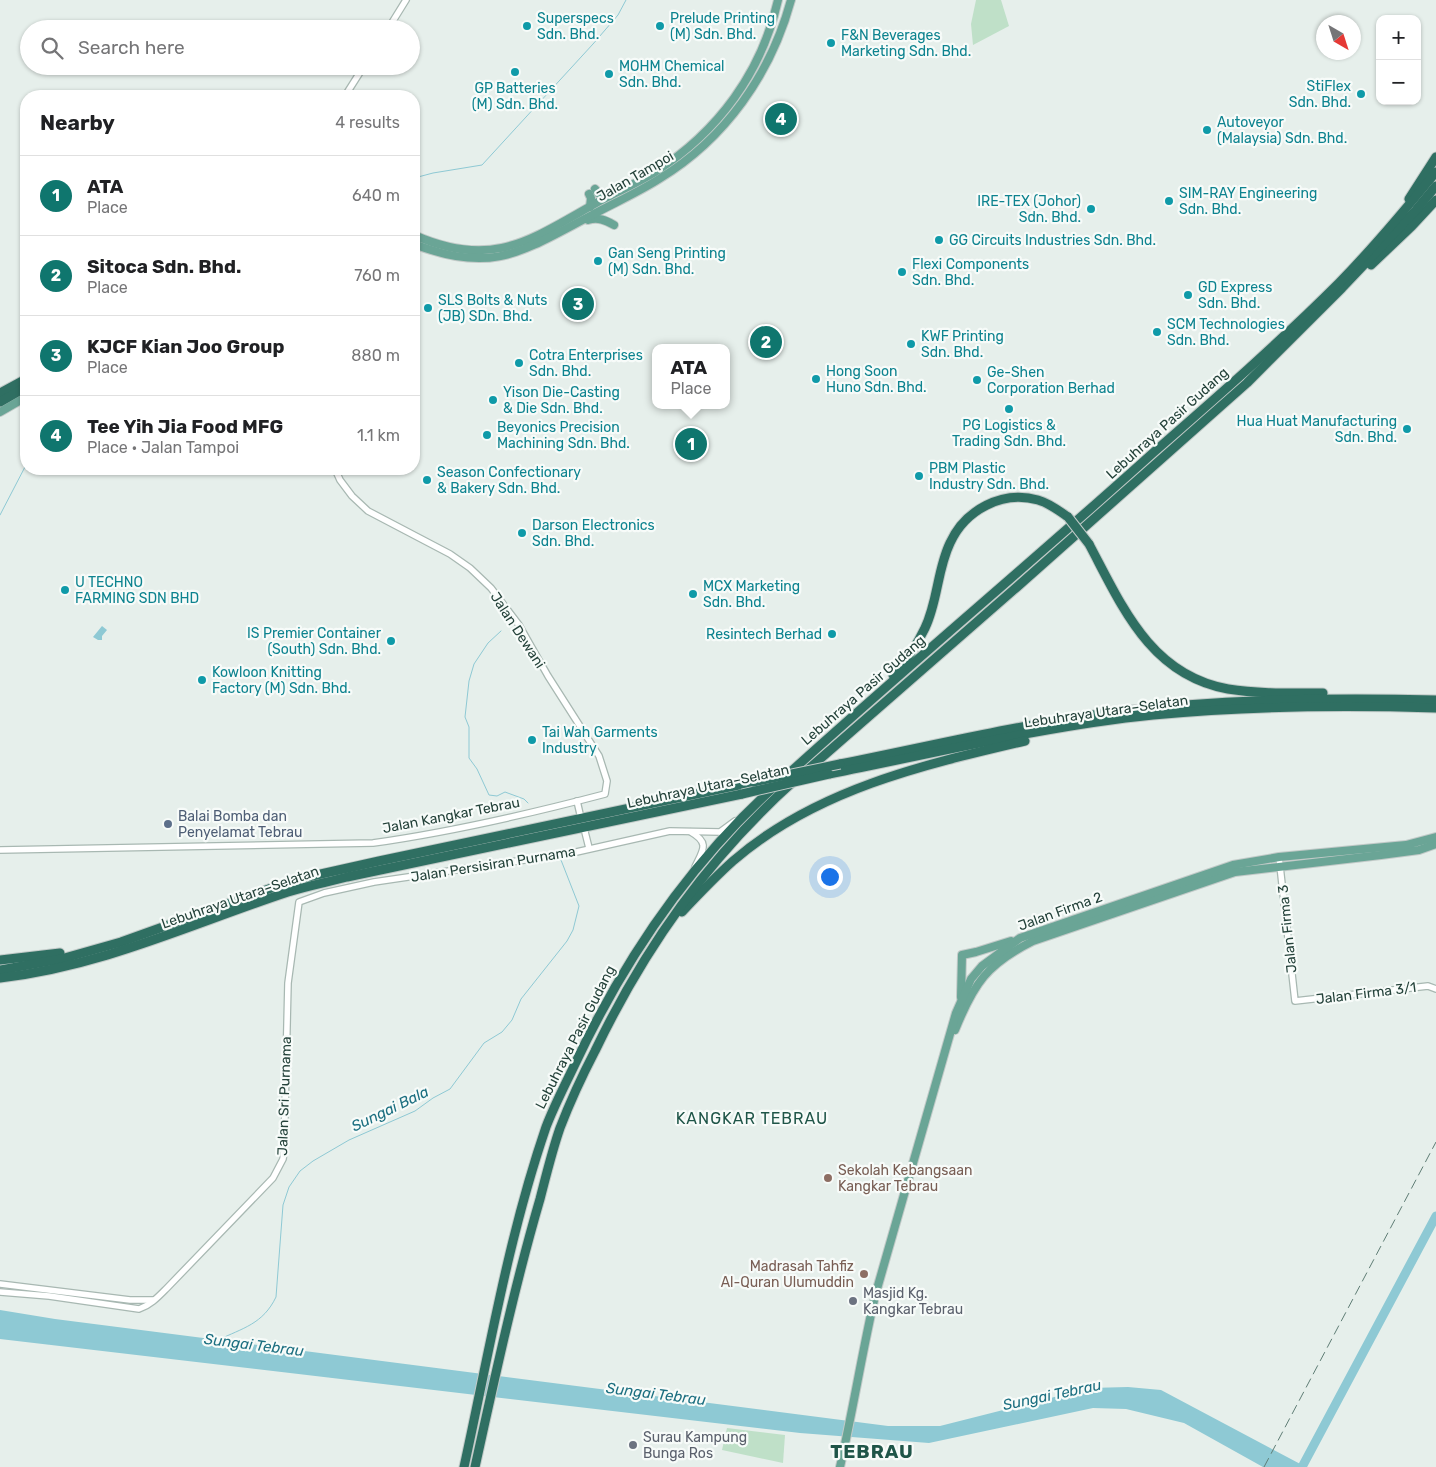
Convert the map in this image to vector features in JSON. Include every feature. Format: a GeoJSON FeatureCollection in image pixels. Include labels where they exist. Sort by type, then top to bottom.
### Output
{"type":"FeatureCollection","features":[{"type":"Feature","properties":{"kind":"highway"},"geometry":{"type":"LineString","coordinates":[[1400,215],[1414,189],[1436,157]]}},
{"type":"Feature","properties":{"kind":"highway","name":"Lebuhraya Pasir Gudang"},"geometry":{"type":"LineString","coordinates":[[464,1467],[489,1355],[500,1292],[525,1196],[546,1126],[605,1002],[641,944],[692,874],[749,810],[848,719],[1263,356],[1340,281],[1436,172]]}},
{"type":"Feature","properties":{"kind":"highway","name":"Lebuhraya Pasir Gudang"},"geometry":{"type":"LineString","coordinates":[[475,1467],[522,1259],[560,1130],[572,1097],[618,1002],[635,973],[708,870],[754,819],[777,797],[1247,383],[1342,288],[1416,210],[1436,186]]}},
{"type":"Feature","properties":{"kind":"highway"},"geometry":{"type":"LineString","coordinates":[[1342,288],[1380,258],[1436,200]]}},
{"type":"Feature","properties":{"kind":"highway"},"geometry":{"type":"LineString","coordinates":[[0,393],[20,382]]}},
{"type":"Feature","properties":{"kind":"highway"},"geometry":{"type":"LineString","coordinates":[[0,402],[20,390]]}},
{"type":"Feature","properties":{"kind":"highway"},"geometry":{"type":"LineString","coordinates":[[848,719],[896,671],[917,644],[931,612],[949,544],[956,532],[980,508],[1000,500],[1020,498],[1046,503],[1068,517],[1089,544],[1128,615],[1152,649],[1167,661],[1192,676],[1228,688],[1303,693],[1382,695],[1392,700]]}},
{"type":"Feature","properties":{"kind":"highway","name":"Lebuhraya Utara–Selatan"},"geometry":{"type":"LineString","coordinates":[[0,970],[60,958],[121,942],[294,880],[840,764],[1042,724],[1109,713],[1206,704],[1261,701],[1436,700]]}},
{"type":"Feature","properties":{"kind":"highway","name":"Lebuhraya Utara–Selatan"},"geometry":{"type":"LineString","coordinates":[[0,980],[30,975],[131,949],[291,891],[347,877],[829,774],[1055,729],[1153,715],[1263,708],[1369,706],[1436,708]]}},
{"type":"Feature","properties":{"kind":"highway"},"geometry":{"type":"LineString","coordinates":[[666,927],[733,861],[781,826],[833,798],[872,782],[908,771],[972,753],[1050,735],[1055,729]]}},
{"type":"Feature","properties":{"kind":"highway"},"geometry":{"type":"LineString","coordinates":[[0,960],[88,951]]}},
{"type":"Feature","properties":{"kind":"main road","name":"Jalan Tampoi"},"geometry":{"type":"LineString","coordinates":[[420,238],[439,246],[462,251],[504,248],[521,243],[639,181],[669,162],[695,141],[720,116],[739,93],[756,65],[768,36],[778,0]]}},
{"type":"Feature","properties":{"kind":"main road","name":"Jalan Tampoi"},"geometry":{"type":"LineString","coordinates":[[420,246],[445,255],[462,258],[494,258],[525,250],[660,179],[703,146],[729,120],[747,97],[764,69],[784,24],[791,0]]}},
{"type":"Feature","properties":{"kind":"main road"},"geometry":{"type":"LineString","coordinates":[[590,207],[592,191],[609,196]]}},
{"type":"Feature","properties":{"kind":"main road"},"geometry":{"type":"LineString","coordinates":[[581,222],[597,218],[614,225],[610,209],[616,203]]}},
{"type":"Feature","properties":{"kind":"main road"},"geometry":{"type":"LineString","coordinates":[[0,412],[20,400]]}},
{"type":"Feature","properties":{"kind":"main road","name":"Jalan Firma 2"},"geometry":{"type":"LineString","coordinates":[[942,1062],[961,997],[971,979],[982,966],[1020,938],[1233,865],[1279,857],[1406,845],[1436,837]]}},
{"type":"Feature","properties":{"kind":"main road","name":"Jalan Firma 2"},"geometry":{"type":"LineString","coordinates":[[942,1062],[967,999],[989,970],[1010,952],[1033,940],[1235,872],[1419,850],[1436,844]]}},
{"type":"Feature","properties":{"kind":"main road"},"geometry":{"type":"LineString","coordinates":[[961,997],[962,955],[1020,938]]}},
{"type":"Feature","properties":{"kind":"main road"},"geometry":{"type":"LineString","coordinates":[[840,1467],[875,1296],[942,1062]]}},
{"type":"Feature","properties":{"kind":"street"},"geometry":{"type":"LineString","coordinates":[[394,20],[406,0]]}},
{"type":"Feature","properties":{"kind":"street"},"geometry":{"type":"LineString","coordinates":[[349,90],[358,75]]}},
{"type":"Feature","properties":{"kind":"street","name":"Jalan Dewani"},"geometry":{"type":"LineString","coordinates":[[338,475],[352,496],[368,511],[450,554],[470,568],[491,588],[518,625],[548,676],[600,756],[607,781],[605,794]]}},
{"type":"Feature","properties":{"kind":"street","name":"Jalan Kangkar Tebrau"},"geometry":{"type":"LineString","coordinates":[[0,850],[374,843],[462,828],[605,794]]}},
{"type":"Feature","properties":{"kind":"street"},"geometry":{"type":"LineString","coordinates":[[577,801],[580,814]]}},
{"type":"Feature","properties":{"kind":"street","name":"Jalan Persisiran Purnama"},"geometry":{"type":"LineString","coordinates":[[299,902],[324,893],[374,882],[572,853],[670,831],[720,832],[749,810]]}},
{"type":"Feature","properties":{"kind":"street"},"geometry":{"type":"LineString","coordinates":[[689,830],[701,839],[704,848],[692,874]]}},
{"type":"Feature","properties":{"kind":"street"},"geometry":{"type":"LineString","coordinates":[[584,832],[588,848]]}},
{"type":"Feature","properties":{"kind":"street","name":"Jalan Firma 3"},"geometry":{"type":"LineString","coordinates":[[1279,857],[1294,1001]]}},
{"type":"Feature","properties":{"kind":"street","name":"Jalan Sri Purnama"},"geometry":{"type":"LineString","coordinates":[[155,1300],[273,1178],[283,1159],[288,983],[299,902]]}},
{"type":"Feature","properties":{"kind":"street","name":"Jalan Firma 3/1"},"geometry":{"type":"LineString","coordinates":[[1294,1001],[1428,986],[1436,989]]}},
{"type":"Feature","properties":{"kind":"street"},"geometry":{"type":"LineString","coordinates":[[0,1284],[130,1300],[155,1300]]}},
{"type":"Feature","properties":{"kind":"street"},"geometry":{"type":"LineString","coordinates":[[0,1292],[54,1297],[139,1309],[155,1300]]}},
{"type":"Feature","properties":{"kind":"green space"},"geometry":{"type":"Polygon","coordinates":[[[976,0],[1001,0],[1009,26],[973,45],[971,24],[976,0]]]}},
{"type":"Feature","properties":{"kind":"green space"},"geometry":{"type":"Polygon","coordinates":[[[727,1428],[785,1435],[783,1463],[722,1450],[727,1428]]]}},
{"type":"Feature","properties":{"kind":"water"},"geometry":{"type":"Polygon","coordinates":[[[102,626],[107,630],[102,636],[102,640],[98,640],[93,637],[102,626]]]}},
{"type":"Feature","properties":{"kind":"water","name":"Sungai Tebrau"},"geometry":{"type":"Polygon","coordinates":[[[0,1310],[55,1319],[888,1426],[940,1426],[1090,1388],[1128,1387],[1161,1390],[1306,1467],[1263,1467],[1184,1423],[1126,1409],[1093,1408],[929,1443],[800,1433],[0,1339],[0,1310]]]}},
{"type":"Feature","properties":{"kind":"waterway"},"geometry":{"type":"LineString","coordinates":[[420,176],[482,165],[593,44],[618,15],[626,0]]}},
{"type":"Feature","properties":{"kind":"waterway"},"geometry":{"type":"LineString","coordinates":[[0,515],[21,475]]}},
{"type":"Feature","properties":{"kind":"waterway"},"geometry":{"type":"LineString","coordinates":[[501,631],[488,643],[474,664],[469,681],[465,717],[469,727],[469,758],[477,769],[489,795],[497,796],[505,792],[524,799],[528,803]]}},
{"type":"Feature","properties":{"kind":"waterway","name":"Sungai Bala"},"geometry":{"type":"LineString","coordinates":[[218,1340],[259,1319],[271,1306],[276,1297],[283,1205],[289,1187],[300,1171],[313,1161],[349,1140],[415,1111],[450,1089],[484,1043],[502,1032],[512,1020],[521,999],[567,941],[573,930],[579,906],[561,860]]}},
{"type":"Feature","properties":{"kind":"waterway"},"geometry":{"type":"LineString","coordinates":[[1302,1467],[1436,1216]]}},
{"type":"Feature","properties":{"kind":"railway"},"geometry":{"type":"LineString","coordinates":[[1264,1467],[1436,1142]]}},
{"type":"Feature","properties":{"kind":"place","name":"Superspecs Sdn. Bhd."},"geometry":{"type":"Point","coordinates":[527,26]}},
{"type":"Feature","properties":{"kind":"place","name":"Prelude Printing (M) Sdn. Bhd."},"geometry":{"type":"Point","coordinates":[660,26]}},
{"type":"Feature","properties":{"kind":"place","name":"F&N Beverages Marketing Sdn. Bhd."},"geometry":{"type":"Point","coordinates":[831,43]}},
{"type":"Feature","properties":{"kind":"place","name":"GP Batteries (M) Sdn. Bhd."},"geometry":{"type":"Point","coordinates":[515,72]}},
{"type":"Feature","properties":{"kind":"place","name":"MOHM Chemical Sdn. Bhd."},"geometry":{"type":"Point","coordinates":[609,74]}},
{"type":"Feature","properties":{"kind":"place","name":"StiFlex Sdn. Bhd."},"geometry":{"type":"Point","coordinates":[1361,94]}},
{"type":"Feature","properties":{"kind":"place","name":"Tee Yih Jia Food MFG"},"geometry":{"type":"Point","coordinates":[781,119]}},
{"type":"Feature","properties":{"kind":"place","name":"Autoveyor (Malaysia) Sdn. Bhd."},"geometry":{"type":"Point","coordinates":[1207,130]}},
{"type":"Feature","properties":{"kind":"place","name":"SIM-RAY Engineering Sdn. Bhd."},"geometry":{"type":"Point","coordinates":[1169,201]}},
{"type":"Feature","properties":{"kind":"place","name":"IRE-TEX (Johor) Sdn. Bhd."},"geometry":{"type":"Point","coordinates":[1091,209]}},
{"type":"Feature","properties":{"kind":"place","name":"GG Circuits Industries Sdn. Bhd."},"geometry":{"type":"Point","coordinates":[939,240]}},
{"type":"Feature","properties":{"kind":"place","name":"Gan Seng Printing (M) Sdn. Bhd."},"geometry":{"type":"Point","coordinates":[598,261]}},
{"type":"Feature","properties":{"kind":"place","name":"Flexi Components Sdn. Bhd."},"geometry":{"type":"Point","coordinates":[902,272]}},
{"type":"Feature","properties":{"kind":"place","name":"GD Express Sdn. Bhd."},"geometry":{"type":"Point","coordinates":[1188,295]}},
{"type":"Feature","properties":{"kind":"place","name":"KJCF Kian Joo Group"},"geometry":{"type":"Point","coordinates":[578,304]}},
{"type":"Feature","properties":{"kind":"place","name":"SLS Bolts & Nuts (JB) SDn. Bhd."},"geometry":{"type":"Point","coordinates":[428,308]}},
{"type":"Feature","properties":{"kind":"place","name":"SCM Technologies Sdn. Bhd."},"geometry":{"type":"Point","coordinates":[1157,332]}},
{"type":"Feature","properties":{"kind":"place","name":"Sitoca Sdn. Bhd."},"geometry":{"type":"Point","coordinates":[766,342]}},
{"type":"Feature","properties":{"kind":"place","name":"KWF Printing Sdn. Bhd."},"geometry":{"type":"Point","coordinates":[911,344]}},
{"type":"Feature","properties":{"kind":"place","name":"Cotra Enterprises Sdn. Bhd."},"geometry":{"type":"Point","coordinates":[519,363]}},
{"type":"Feature","properties":{"kind":"place","name":"Hong Soon Huno Sdn. Bhd."},"geometry":{"type":"Point","coordinates":[816,379]}},
{"type":"Feature","properties":{"kind":"place","name":"Ge-Shen Corporation Berhad"},"geometry":{"type":"Point","coordinates":[977,380]}},
{"type":"Feature","properties":{"kind":"place","name":"Yison Die-Casting & Die Sdn. Bhd."},"geometry":{"type":"Point","coordinates":[493,400]}},
{"type":"Feature","properties":{"kind":"place","name":"PG Logistics & Trading Sdn. Bhd."},"geometry":{"type":"Point","coordinates":[1009,409]}},
{"type":"Feature","properties":{"kind":"place","name":"Hua Huat Manufacturing Sdn. Bhd."},"geometry":{"type":"Point","coordinates":[1407,429]}},
{"type":"Feature","properties":{"kind":"place","name":"Beyonics Precision Machining Sdn. Bhd."},"geometry":{"type":"Point","coordinates":[487,435]}},
{"type":"Feature","properties":{"kind":"place","name":"ATA"},"geometry":{"type":"Point","coordinates":[691,444]}},
{"type":"Feature","properties":{"kind":"place","name":"PBM Plastic Industry Sdn. Bhd."},"geometry":{"type":"Point","coordinates":[919,476]}},
{"type":"Feature","properties":{"kind":"place","name":"Season Confectionary & Bakery Sdn. Bhd."},"geometry":{"type":"Point","coordinates":[427,480]}},
{"type":"Feature","properties":{"kind":"place","name":"Darson Electronics Sdn. Bhd."},"geometry":{"type":"Point","coordinates":[522,533]}},
{"type":"Feature","properties":{"kind":"place","name":"U TECHNO FARMING SDN BHD"},"geometry":{"type":"Point","coordinates":[65,590]}},
{"type":"Feature","properties":{"kind":"place","name":"MCX Marketing Sdn. Bhd."},"geometry":{"type":"Point","coordinates":[693,594]}},
{"type":"Feature","properties":{"kind":"place","name":"Resintech Berhad"},"geometry":{"type":"Point","coordinates":[832,634]}},
{"type":"Feature","properties":{"kind":"place","name":"IS Premier Container (South) Sdn. Bhd."},"geometry":{"type":"Point","coordinates":[391,641]}},
{"type":"Feature","properties":{"kind":"place","name":"Kowloon Knitting Factory (M) Sdn. Bhd."},"geometry":{"type":"Point","coordinates":[202,680]}},
{"type":"Feature","properties":{"kind":"place","name":"Tai Wah Garments Industry"},"geometry":{"type":"Point","coordinates":[532,740]}},
{"type":"Feature","properties":{"kind":"place","name":"Balai Bomba dan Penyelamat Tebrau"},"geometry":{"type":"Point","coordinates":[168,824]}},
{"type":"Feature","properties":{"kind":"place","name":"Sekolah Kebangsaan Kangkar Tebrau"},"geometry":{"type":"Point","coordinates":[828,1178]}},
{"type":"Feature","properties":{"kind":"place","name":"Madrasah Tahfiz Al-Quran Ulumuddin"},"geometry":{"type":"Point","coordinates":[864,1274]}},
{"type":"Feature","properties":{"kind":"place","name":"Masjid Kg. Kangkar Tebrau"},"geometry":{"type":"Point","coordinates":[853,1301]}},
{"type":"Feature","properties":{"kind":"place","name":"Surau Kampung Bunga Ros"},"geometry":{"type":"Point","coordinates":[633,1445]}},
{"type":"Feature","properties":{"kind":"district","name":"KANGKAR TEBRAU"},"geometry":{"type":"Point","coordinates":[752,1118]}},
{"type":"Feature","properties":{"kind":"district","name":"TEBRAU"},"geometry":{"type":"Point","coordinates":[872,1451]}}]}
